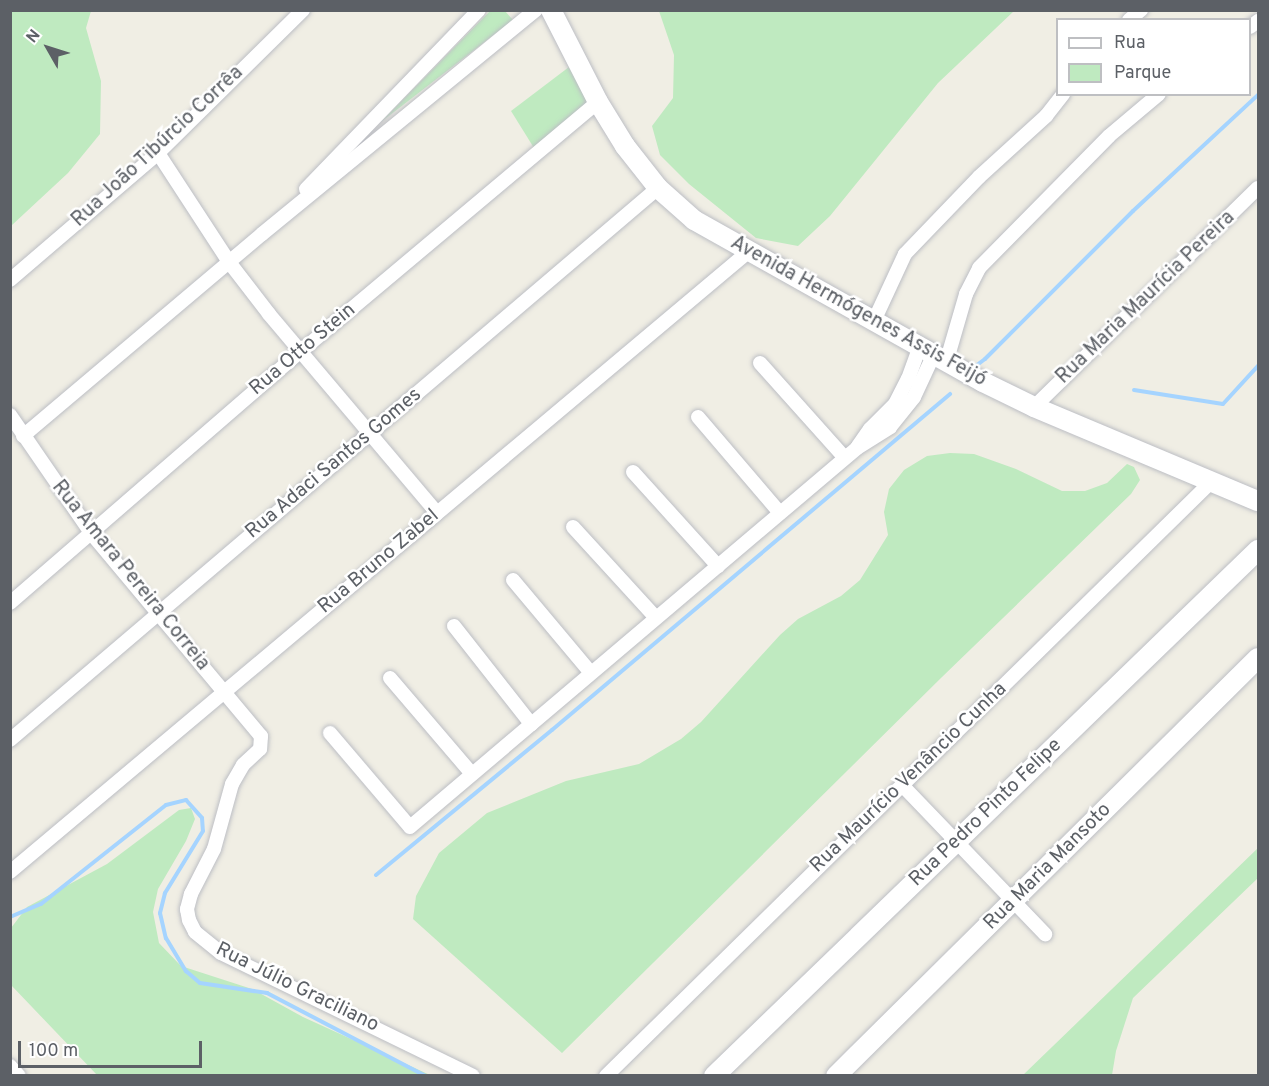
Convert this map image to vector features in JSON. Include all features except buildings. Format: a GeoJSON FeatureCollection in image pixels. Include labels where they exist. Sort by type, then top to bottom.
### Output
{"type":"FeatureCollection","features":[{"type":"Feature","properties":{"kind":"street","name":"Rua João Tibúrcio Corrêa"},"geometry":{"type":"LineString","coordinates":[[10,280],[158,153],[303,10]]}},
{"type":"Feature","properties":{"kind":"street"},"geometry":{"type":"LineString","coordinates":[[262,234],[479,10]]}},
{"type":"Feature","properties":{"kind":"street"},"geometry":{"type":"LineString","coordinates":[[23,436],[262,234],[536,10]]}},
{"type":"Feature","properties":{"kind":"street","name":"Avenida Hermógenes Assis Feijó"},"geometry":{"type":"LineString","coordinates":[[551,10],[598,102],[625,146],[658,188],[694,220],[933,356],[1034,407],[1258,501]]}},
{"type":"Feature","properties":{"kind":"street"},"geometry":{"type":"LineString","coordinates":[[873,322],[905,255],[979,177],[1046,116],[1061,96]]}},
{"type":"Feature","properties":{"kind":"street"},"geometry":{"type":"LineString","coordinates":[[330,733],[410,827],[857,448],[890,427],[914,397],[979,268],[1109,136],[1157,96]]}},
{"type":"Feature","properties":{"kind":"street","name":"Rua Otto Stein"},"geometry":{"type":"LineString","coordinates":[[10,603],[300,352],[598,102]]}},
{"type":"Feature","properties":{"kind":"street"},"geometry":{"type":"LineString","coordinates":[[158,153],[230,262],[300,352],[437,513]]}},
{"type":"Feature","properties":{"kind":"street","name":"Rua Adaci Santos Gomes"},"geometry":{"type":"LineString","coordinates":[[10,740],[658,188]]}},
{"type":"Feature","properties":{"kind":"street","name":"Rua Maria Maurícia Pereira"},"geometry":{"type":"LineString","coordinates":[[1034,407],[1258,189]]}},
{"type":"Feature","properties":{"kind":"street","name":"Rua Bruno Zabel"},"geometry":{"type":"LineString","coordinates":[[10,872],[748,252]]}},
{"type":"Feature","properties":{"kind":"street"},"geometry":{"type":"LineString","coordinates":[[760,363],[845,458]]}},
{"type":"Feature","properties":{"kind":"street","name":"Rua Amara Pereira Correia"},"geometry":{"type":"LineString","coordinates":[[10,415],[91,533],[257,730]]}},
{"type":"Feature","properties":{"kind":"street"},"geometry":{"type":"LineString","coordinates":[[698,417],[780,513]]}},
{"type":"Feature","properties":{"kind":"street"},"geometry":{"type":"LineString","coordinates":[[633,472],[717,566]]}},
{"type":"Feature","properties":{"kind":"street","name":"Rua Maurício Venâncio Cunha"},"geometry":{"type":"LineString","coordinates":[[606,1076],[1212,481]]}},
{"type":"Feature","properties":{"kind":"street"},"geometry":{"type":"LineString","coordinates":[[573,527],[656,618]]}},
{"type":"Feature","properties":{"kind":"street","name":"Rua Pedro Pinto Felipe"},"geometry":{"type":"LineString","coordinates":[[714,1076],[1258,550]]}},
{"type":"Feature","properties":{"kind":"street"},"geometry":{"type":"LineString","coordinates":[[513,580],[591,673]]}},
{"type":"Feature","properties":{"kind":"street"},"geometry":{"type":"LineString","coordinates":[[454,626],[531,724]]}},
{"type":"Feature","properties":{"kind":"street","name":"Rua Maria Mansoto"},"geometry":{"type":"LineString","coordinates":[[836,1076],[1258,658]]}},
{"type":"Feature","properties":{"kind":"street"},"geometry":{"type":"LineString","coordinates":[[390,678],[472,774]]}},
{"type":"Feature","properties":{"kind":"street","name":"Rua Júlio Graciliano"},"geometry":{"type":"LineString","coordinates":[[257,730],[262,743],[260,749],[238,773],[214,849],[191,894],[188,909],[189,920],[195,932],[221,953],[473,1076]]}},
{"type":"Feature","properties":{"kind":"street"},"geometry":{"type":"LineString","coordinates":[[902,785],[1046,934]]}},
{"type":"Feature","properties":{"kind":"street"},"geometry":{"type":"LineString","coordinates":[[10,1066],[19,1076]]}},
{"type":"Feature","properties":{"kind":"green space"},"geometry":{"type":"Polygon","coordinates":[[[11,10],[91,11],[86,28],[101,81],[100,134],[68,173],[11,226],[11,10]]]}},
{"type":"Feature","properties":{"kind":"green space"},"geometry":{"type":"Polygon","coordinates":[[[490,11],[505,11],[513,20],[381,122],[490,11]]]}},
{"type":"Feature","properties":{"kind":"green space"},"geometry":{"type":"Polygon","coordinates":[[[659,11],[1014,11],[938,83],[830,216],[798,246],[756,238],[689,184],[660,155],[652,126],[673,98],[674,55],[659,11]]]}},
{"type":"Feature","properties":{"kind":"green space"},"geometry":{"type":"Polygon","coordinates":[[[569,67],[589,103],[534,148],[511,111],[569,67]]]}},
{"type":"Feature","properties":{"kind":"green space"},"geometry":{"type":"Polygon","coordinates":[[[950,453],[974,454],[1016,469],[1062,491],[1085,491],[1107,483],[1127,464],[1134,467],[1140,480],[1131,494],[942,677],[562,1053],[413,919],[416,896],[439,853],[487,813],[566,781],[639,764],[681,739],[701,722],[780,635],[798,619],[841,596],[860,580],[888,535],[884,512],[889,489],[904,470],[927,456],[950,453]]]}},
{"type":"Feature","properties":{"kind":"green space"},"geometry":{"type":"Polygon","coordinates":[[[191,808],[195,819],[186,841],[158,889],[153,912],[159,943],[181,966],[252,989],[303,1017],[430,1075],[97,1075],[11,985],[11,928],[27,907],[107,864],[179,810],[191,808]]]}},
{"type":"Feature","properties":{"kind":"green space"},"geometry":{"type":"Polygon","coordinates":[[[1258,848],[1258,878],[1133,998],[1116,1051],[1112,1075],[1023,1075],[1258,848]]]}},
{"type":"Feature","properties":{"kind":"waterway"},"geometry":{"type":"LineString","coordinates":[[973,368],[985,359],[1133,211],[1258,95]]}},
{"type":"Feature","properties":{"kind":"waterway"},"geometry":{"type":"LineString","coordinates":[[1134,390],[1223,404],[1258,366]]}},
{"type":"Feature","properties":{"kind":"waterway"},"geometry":{"type":"LineString","coordinates":[[376,875],[552,730],[950,394]]}},
{"type":"Feature","properties":{"kind":"waterway"},"geometry":{"type":"LineString","coordinates":[[10,917],[41,904],[166,805],[186,800],[202,818],[203,831],[165,893],[160,913],[166,938],[186,971],[200,983],[267,993],[426,1076]]}}]}
